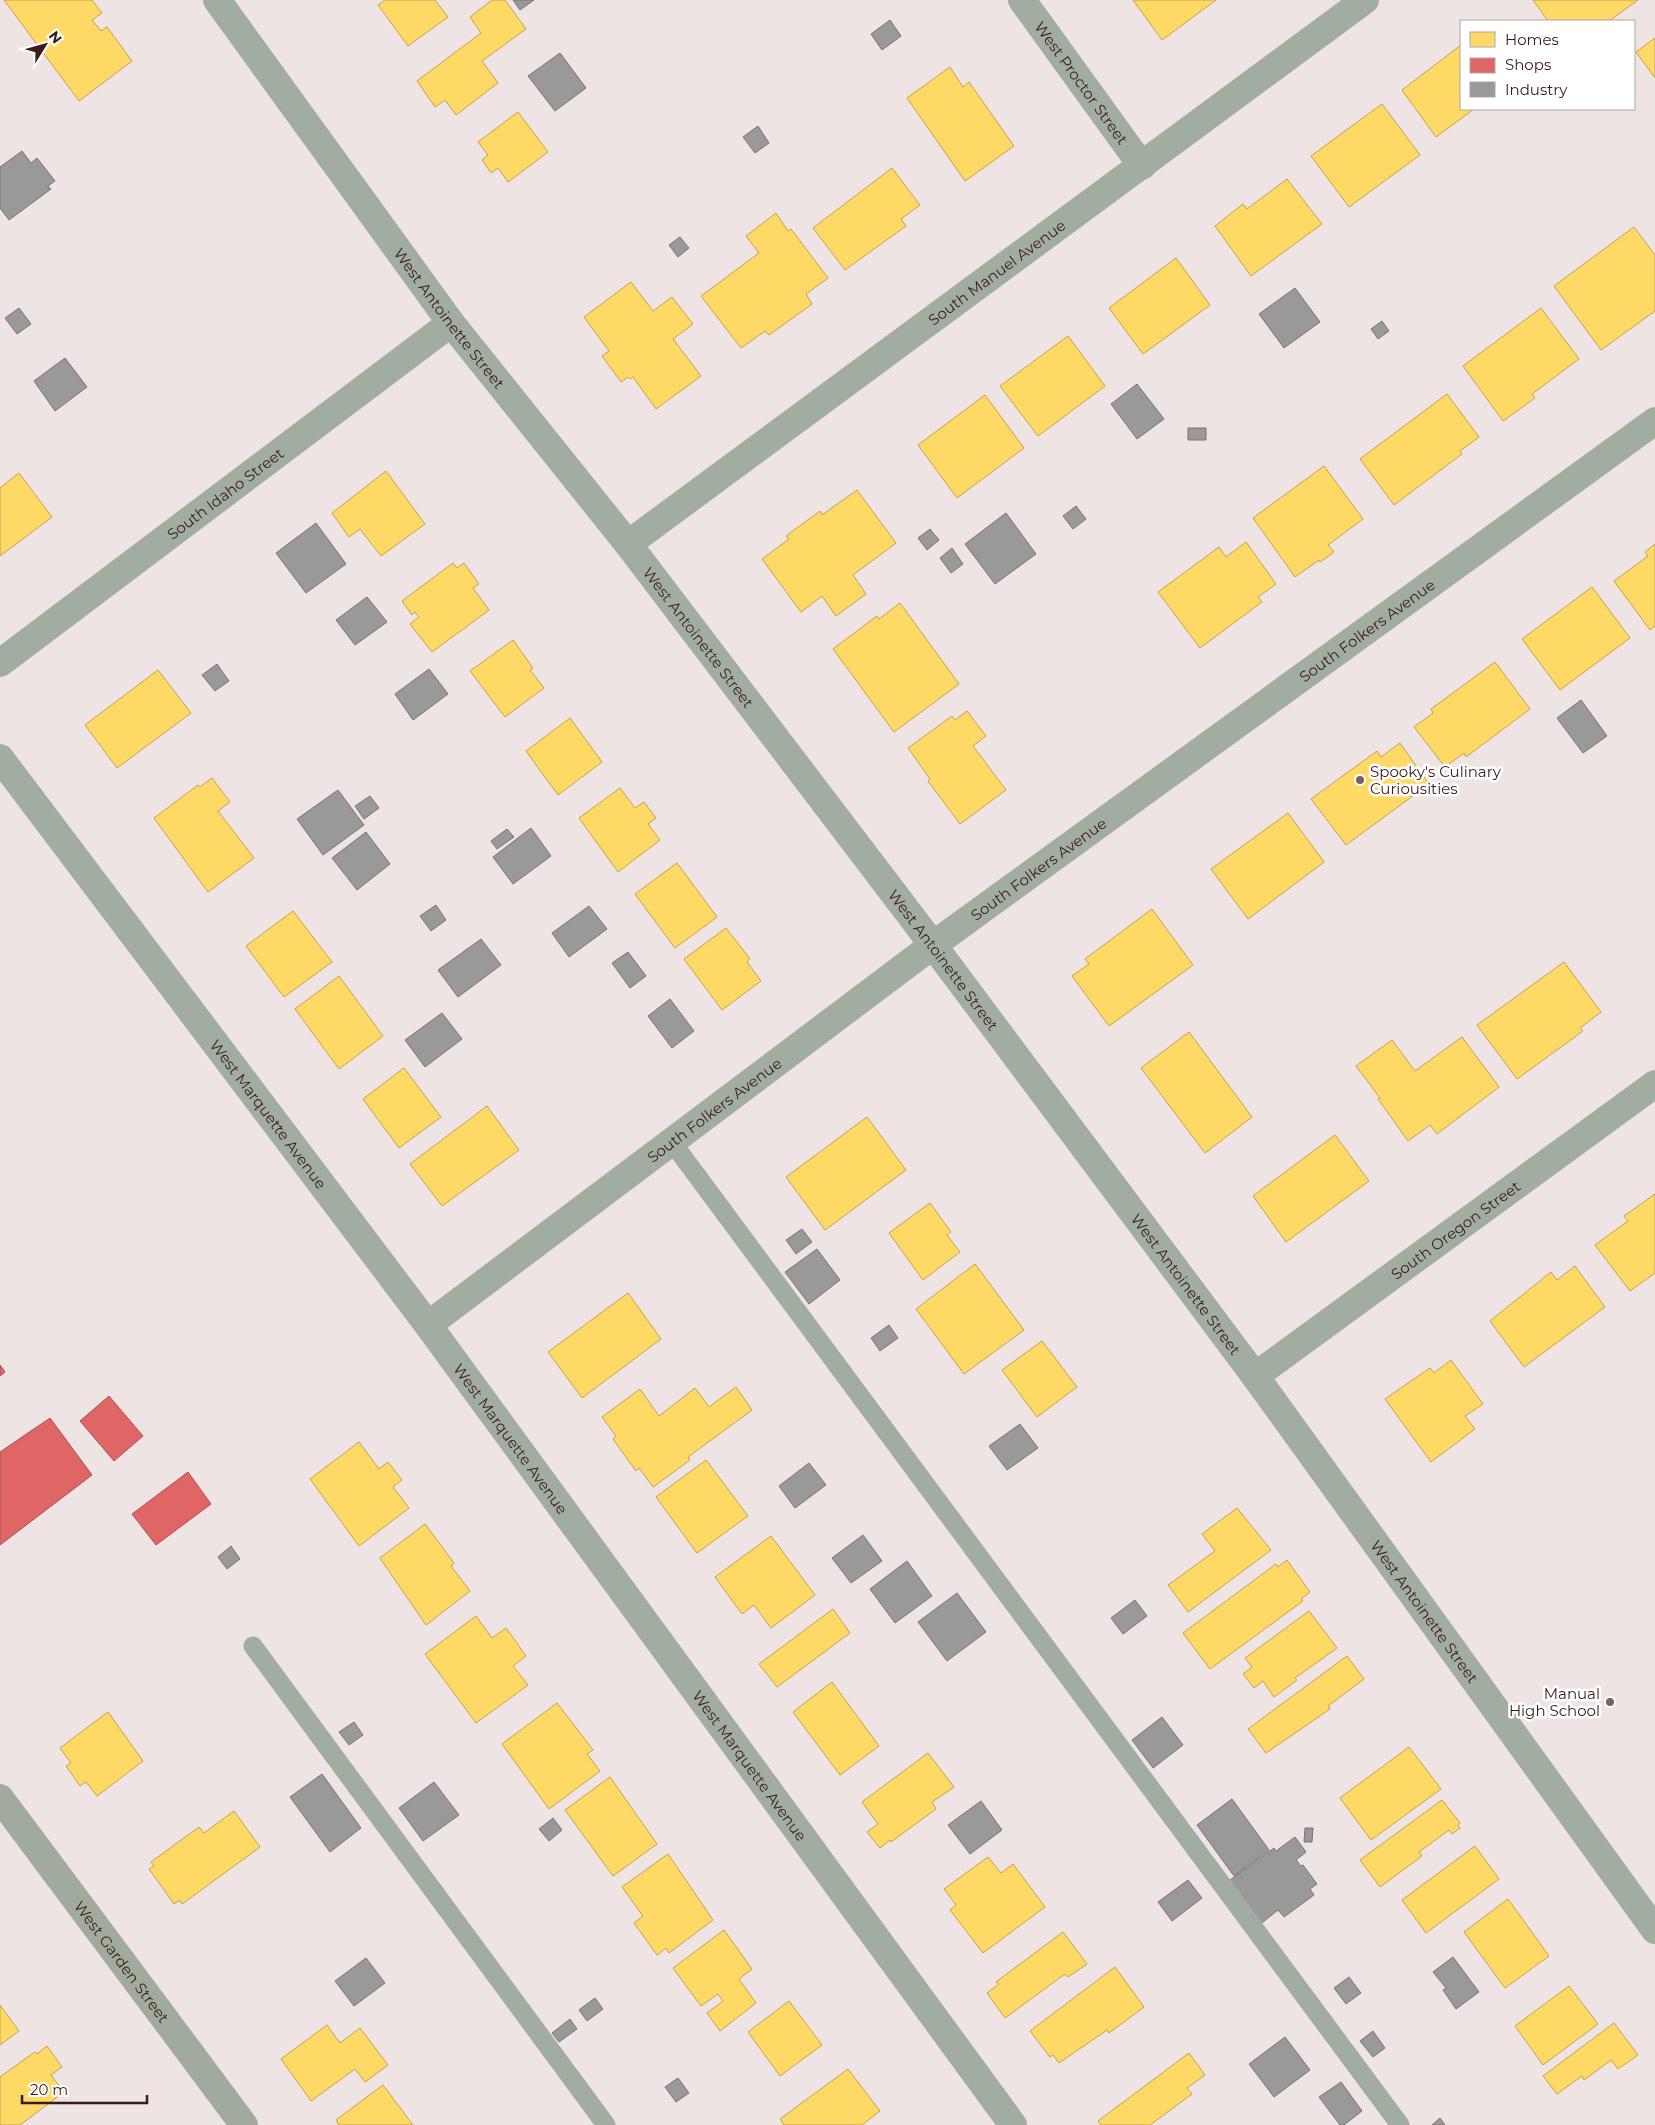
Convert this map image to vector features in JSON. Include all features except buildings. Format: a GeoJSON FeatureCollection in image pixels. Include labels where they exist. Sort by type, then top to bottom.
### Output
{"type":"FeatureCollection","features":[{"type":"Feature","properties":{"kind":"main road","name":"West Garden Street"},"geometry":{"type":"LineString","coordinates":[[0,1798],[244,2125]]}},
{"type":"Feature","properties":{"kind":"street","name":"West Antoinette Street"},"geometry":{"type":"LineString","coordinates":[[217,0],[451,323],[628,544],[933,945],[1255,1376],[1655,1930]]}},
{"type":"Feature","properties":{"kind":"street","name":"West Proctor Street"},"geometry":{"type":"LineString","coordinates":[[1022,0],[1142,166]]}},
{"type":"Feature","properties":{"kind":"street","name":"South Manuel Avenue"},"geometry":{"type":"LineString","coordinates":[[628,544],[1365,0]]}},
{"type":"Feature","properties":{"kind":"street","name":"South Idaho Street"},"geometry":{"type":"LineString","coordinates":[[0,663],[451,323]]}},
{"type":"Feature","properties":{"kind":"street","name":"South Folkers Avenue"},"geometry":{"type":"LineString","coordinates":[[428,1325],[933,945],[1655,422]]}},
{"type":"Feature","properties":{"kind":"street","name":"West Marquette Avenue"},"geometry":{"type":"LineString","coordinates":[[0,758],[428,1325],[1013,2125]]}},
{"type":"Feature","properties":{"kind":"street","name":"South Oregon Street"},"geometry":{"type":"LineString","coordinates":[[1255,1376],[1655,1084]]}},
{"type":"Feature","properties":{"kind":"lane"},"geometry":{"type":"LineString","coordinates":[[672,1142],[1400,2125]]}},
{"type":"Feature","properties":{"kind":"lane"},"geometry":{"type":"LineString","coordinates":[[253,1646],[606,2125]]}},
{"type":"Feature","properties":{"kind":"place","name":"Spooky's Culinary Curiousities"},"geometry":{"type":"Point","coordinates":[1360,780]}},
{"type":"Feature","properties":{"kind":"place","name":"Manual High School"},"geometry":{"type":"Point","coordinates":[1610,1702]}}]}
